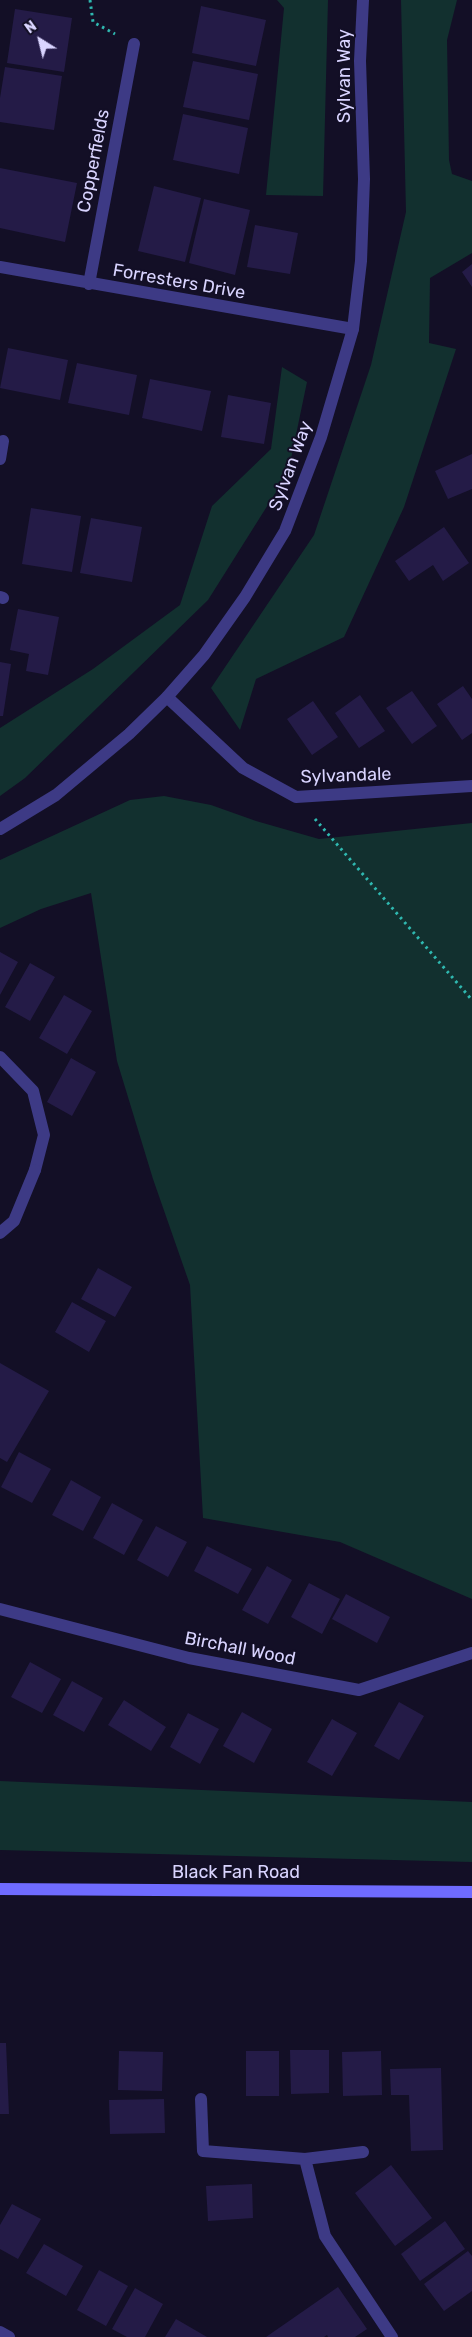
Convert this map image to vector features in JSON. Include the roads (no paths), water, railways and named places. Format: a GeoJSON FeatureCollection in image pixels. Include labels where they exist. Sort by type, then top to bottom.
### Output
{"type":"FeatureCollection","features":[{"type":"Feature","properties":{"kind":"main road","name":"Black Fan Road"},"geometry":{"type":"LineString","coordinates":[[0,1889],[472,1892]]}},
{"type":"Feature","properties":{"kind":"street","name":"Sylvan Way"},"geometry":{"type":"LineString","coordinates":[[0,829],[56,795],[129,734],[168,697],[204,655],[240,604],[285,531],[321,437],[353,330],[361,261],[364,179],[360,61],[363,0]]}},
{"type":"Feature","properties":{"kind":"street","name":"Copperfields"},"geometry":{"type":"LineString","coordinates":[[89,284],[134,44]]}},
{"type":"Feature","properties":{"kind":"street","name":"Forresters Drive"},"geometry":{"type":"LineString","coordinates":[[0,267],[353,330]]}},
{"type":"Feature","properties":{"kind":"street"},"geometry":{"type":"LineString","coordinates":[[0,459],[3,441]]}},
{"type":"Feature","properties":{"kind":"street","name":"Sylvandale"},"geometry":{"type":"LineString","coordinates":[[168,697],[243,768],[296,797],[472,786]]}},
{"type":"Feature","properties":{"kind":"street"},"geometry":{"type":"LineString","coordinates":[[0,1057],[33,1091],[44,1135],[35,1170],[14,1221],[0,1233]]}},
{"type":"Feature","properties":{"kind":"street","name":"Birchall Wood"},"geometry":{"type":"LineString","coordinates":[[0,1609],[189,1658],[359,1690],[472,1653]]}},
{"type":"Feature","properties":{"kind":"street"},"geometry":{"type":"LineString","coordinates":[[201,2099],[203,2151],[304,2159],[363,2152]]}},
{"type":"Feature","properties":{"kind":"street"},"geometry":{"type":"LineString","coordinates":[[304,2159],[325,2236],[392,2337]]}},
{"type":"Feature","properties":{"kind":"street"},"geometry":{"type":"LineString","coordinates":[[0,2332],[10,2337]]}}]}
